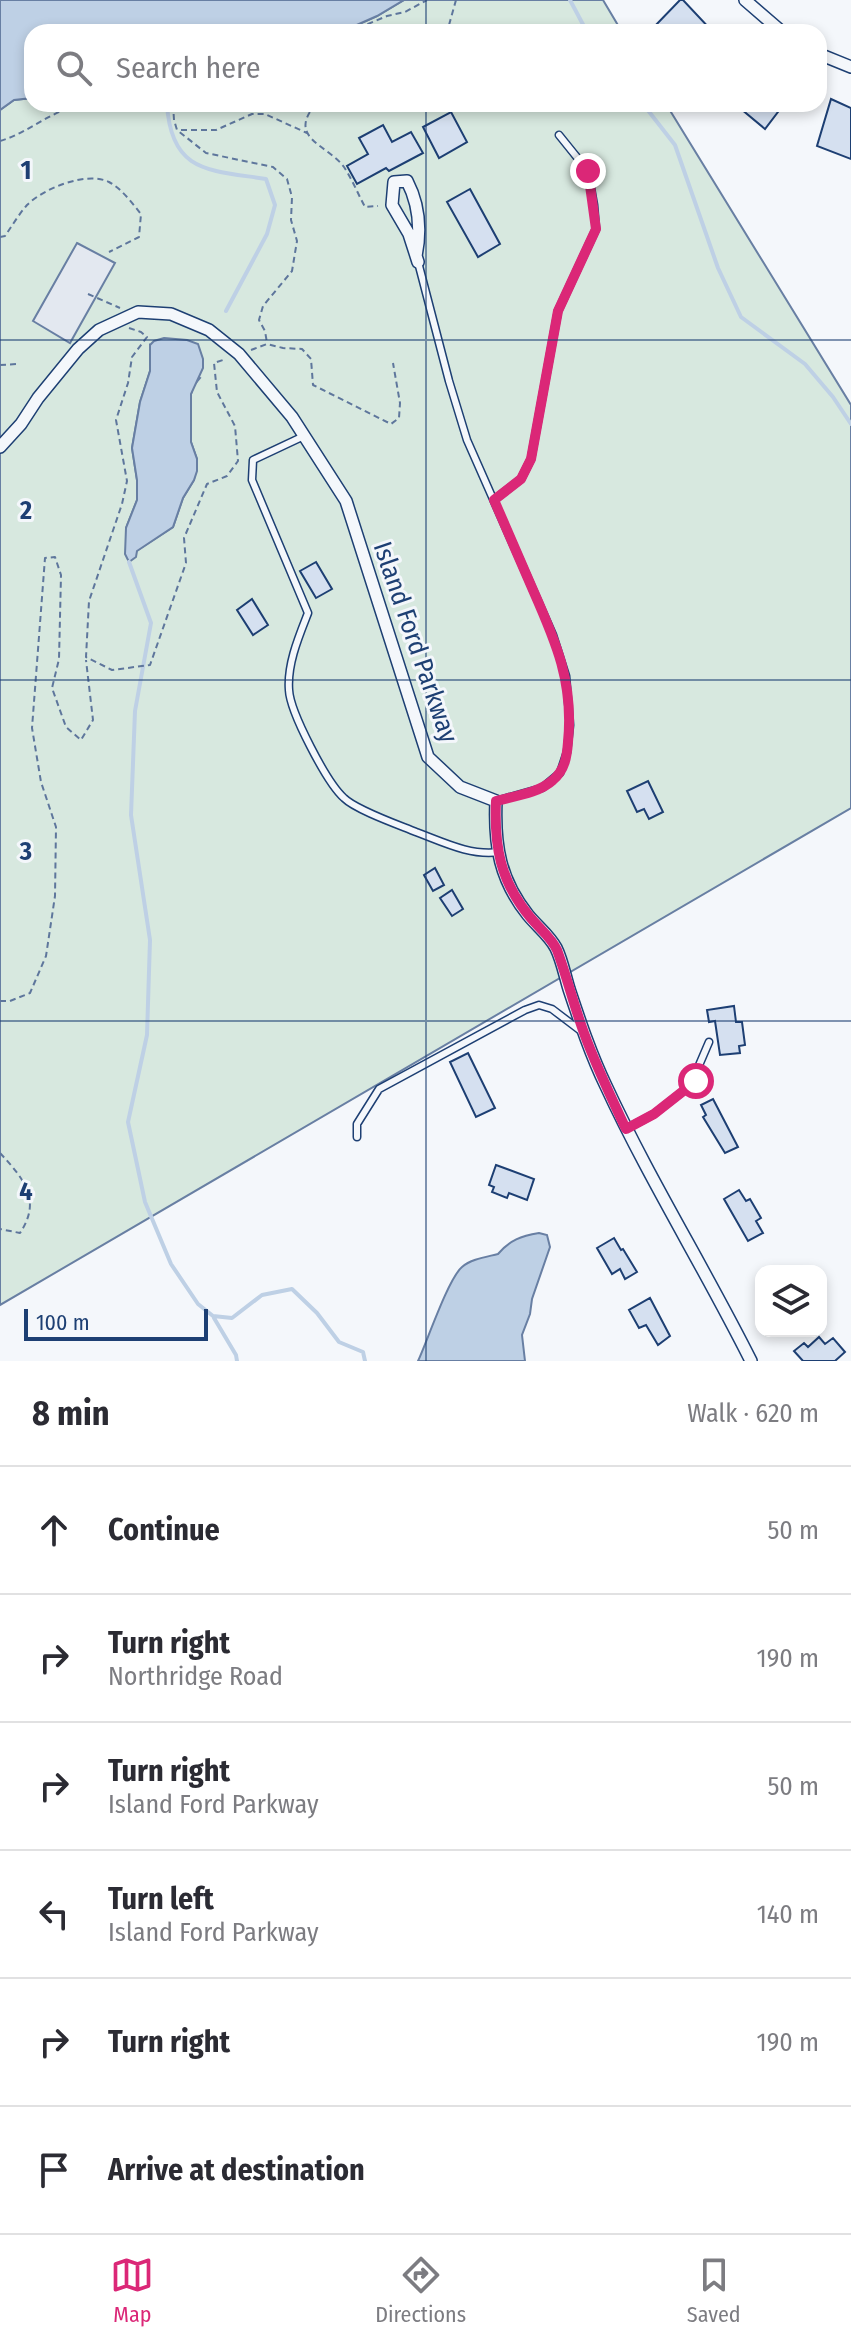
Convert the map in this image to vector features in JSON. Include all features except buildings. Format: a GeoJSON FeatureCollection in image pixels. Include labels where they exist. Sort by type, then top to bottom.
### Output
{"type":"FeatureCollection","features":[{"type":"Feature","properties":{"kind":"street"},"geometry":{"type":"LineString","coordinates":[[745,0],[770,24]]}},
{"type":"Feature","properties":{"kind":"street"},"geometry":{"type":"LineString","coordinates":[[827,57],[851,67]]}},
{"type":"Feature","properties":{"kind":"street"},"geometry":{"type":"LineString","coordinates":[[407,181],[415,196],[419,240],[417,259],[409,234],[392,205],[394,182],[407,181]]}},
{"type":"Feature","properties":{"kind":"street","name":"Island Ford Parkway"},"geometry":{"type":"LineString","coordinates":[[0,447],[78,349],[99,330],[138,312],[171,314],[202,326],[239,354],[292,417],[346,501],[428,757],[460,787],[496,801]]}},
{"type":"Feature","properties":{"kind":"street"},"geometry":{"type":"LineString","coordinates":[[496,801],[495,831],[509,887],[555,947],[584,1033],[626,1129],[751,1361]]}},
{"type":"Feature","properties":{"kind":"lane"},"geometry":{"type":"LineString","coordinates":[[494,500],[521,479],[531,459],[558,311],[596,229],[588,171],[559,135]]}},
{"type":"Feature","properties":{"kind":"lane"},"geometry":{"type":"LineString","coordinates":[[417,259],[467,440],[561,655],[570,700],[565,764],[552,782],[542,788],[496,801]]}},
{"type":"Feature","properties":{"kind":"lane"},"geometry":{"type":"LineString","coordinates":[[304,436],[253,460],[251,469],[264,512],[308,613],[290,669],[288,692],[301,728],[344,799],[389,821],[459,848],[485,854],[499,852]]}},
{"type":"Feature","properties":{"kind":"lane"},"geometry":{"type":"LineString","coordinates":[[357,1137],[357,1124],[379,1089],[525,1010],[539,1005],[552,1009],[584,1033]]}},
{"type":"Feature","properties":{"kind":"lane"},"geometry":{"type":"LineString","coordinates":[[626,1129],[654,1114],[696,1081],[697,1070],[709,1042]]}},
{"type":"Feature","properties":{"kind":"path"},"geometry":{"type":"LineString","coordinates":[[368,24],[405,12],[427,0]]}},
{"type":"Feature","properties":{"kind":"path"},"geometry":{"type":"LineString","coordinates":[[449,24],[456,0]]}},
{"type":"Feature","properties":{"kind":"path"},"geometry":{"type":"LineString","coordinates":[[0,141],[57,112]]}},
{"type":"Feature","properties":{"kind":"path"},"geometry":{"type":"LineString","coordinates":[[174,112],[177,130],[206,153],[273,167],[287,179],[292,197],[291,220],[297,241],[292,271],[263,306],[259,320],[267,344]]}},
{"type":"Feature","properties":{"kind":"path"},"geometry":{"type":"LineString","coordinates":[[310,112],[305,125],[308,133],[315,143],[343,165],[365,207],[392,205]]}},
{"type":"Feature","properties":{"kind":"path"},"geometry":{"type":"LineString","coordinates":[[177,130],[216,130],[252,114],[265,114],[308,133]]}},
{"type":"Feature","properties":{"kind":"path"},"geometry":{"type":"LineString","coordinates":[[0,237],[5,236],[27,205],[35,199],[55,187],[86,178],[108,182],[123,193],[141,214],[139,237],[109,252]]}},
{"type":"Feature","properties":{"kind":"path"},"geometry":{"type":"LineString","coordinates":[[0,1001],[10,1001],[30,993],[46,956],[55,896],[56,827],[41,782],[32,728],[45,558],[55,557],[61,575],[59,659],[52,688],[66,727],[81,740],[93,720],[86,657],[89,601],[127,481],[116,420],[128,383],[132,357],[147,337],[130,329],[120,307],[88,294]]}},
{"type":"Feature","properties":{"kind":"path"},"geometry":{"type":"LineString","coordinates":[[86,657],[112,670],[150,665],[186,563],[184,538],[201,497],[207,484],[227,476],[238,461],[235,426],[217,392],[214,363],[267,344],[302,349],[311,359],[313,385],[391,424],[399,418],[400,403],[393,363]]}},
{"type":"Feature","properties":{"kind":"path"},"geometry":{"type":"LineString","coordinates":[[0,365],[18,364]]}},
{"type":"Feature","properties":{"kind":"path"},"geometry":{"type":"LineString","coordinates":[[0,1153],[18,1172],[31,1196],[29,1220],[20,1233],[0,1229]]}},
{"type":"Feature","properties":{"kind":"shaded area"},"geometry":{"type":"Polygon","coordinates":[[[404,0],[603,0],[617,24],[359,24],[404,0]]]}},
{"type":"Feature","properties":{"kind":"shaded area"},"geometry":{"type":"Polygon","coordinates":[[[24,99],[24,112],[671,112],[851,405],[851,808],[0,1305],[0,110],[14,100],[24,99]],[[150,345],[150,371],[140,402],[132,448],[137,500],[126,528],[136,551],[173,527],[183,498],[194,480],[197,459],[191,442],[191,394],[200,378],[150,345]]]}},
{"type":"Feature","properties":{"kind":"shaded area"},"geometry":{"type":"Polygon","coordinates":[[[77,243],[115,263],[70,343],[33,321],[77,243]]]}},
{"type":"Feature","properties":{"kind":"water"},"geometry":{"type":"Polygon","coordinates":[[[0,0],[404,0],[359,24],[24,24],[24,99],[14,100],[0,110],[0,0]]]}},
{"type":"Feature","properties":{"kind":"water"},"geometry":{"type":"Polygon","coordinates":[[[164,338],[198,344],[203,359],[203,368],[191,394],[191,442],[197,459],[197,471],[173,527],[137,551],[136,557],[129,562],[125,554],[126,528],[137,500],[132,448],[140,402],[150,371],[150,345],[164,338]]]}},
{"type":"Feature","properties":{"kind":"water"},"geometry":{"type":"Polygon","coordinates":[[[539,1233],[547,1235],[550,1247],[522,1335],[525,1361],[418,1361],[444,1297],[462,1267],[474,1260],[498,1254],[516,1239],[539,1233]]]}},
{"type":"Feature","properties":{"kind":"waterway"},"geometry":{"type":"LineString","coordinates":[[570,0],[583,24]]}},
{"type":"Feature","properties":{"kind":"waterway"},"geometry":{"type":"LineString","coordinates":[[168,112],[176,144],[185,156],[211,170],[266,179],[275,205],[267,234],[226,311]]}},
{"type":"Feature","properties":{"kind":"waterway"},"geometry":{"type":"LineString","coordinates":[[649,112],[675,145],[718,268],[741,317],[805,364],[851,424]]}},
{"type":"Feature","properties":{"kind":"waterway"},"geometry":{"type":"LineString","coordinates":[[129,562],[151,623],[135,711],[131,815],[150,940],[147,1035],[128,1122],[145,1202],[171,1264],[198,1304],[213,1316],[232,1318],[262,1295],[292,1289],[317,1313],[339,1342],[363,1352],[365,1361]]}},
{"type":"Feature","properties":{"kind":"waterway"},"geometry":{"type":"LineString","coordinates":[[214,1318],[237,1361]]}},
{"type":"Feature","properties":{"kind":"route"},"geometry":{"type":"LineString","coordinates":[[588,171],[596,229],[558,311],[531,459],[521,479],[494,500],[561,655],[570,700],[567,752],[565,764],[552,782],[542,788],[496,801],[495,831],[501,865],[509,887],[555,947],[584,1033],[626,1129],[654,1114],[696,1081]]}}]}
